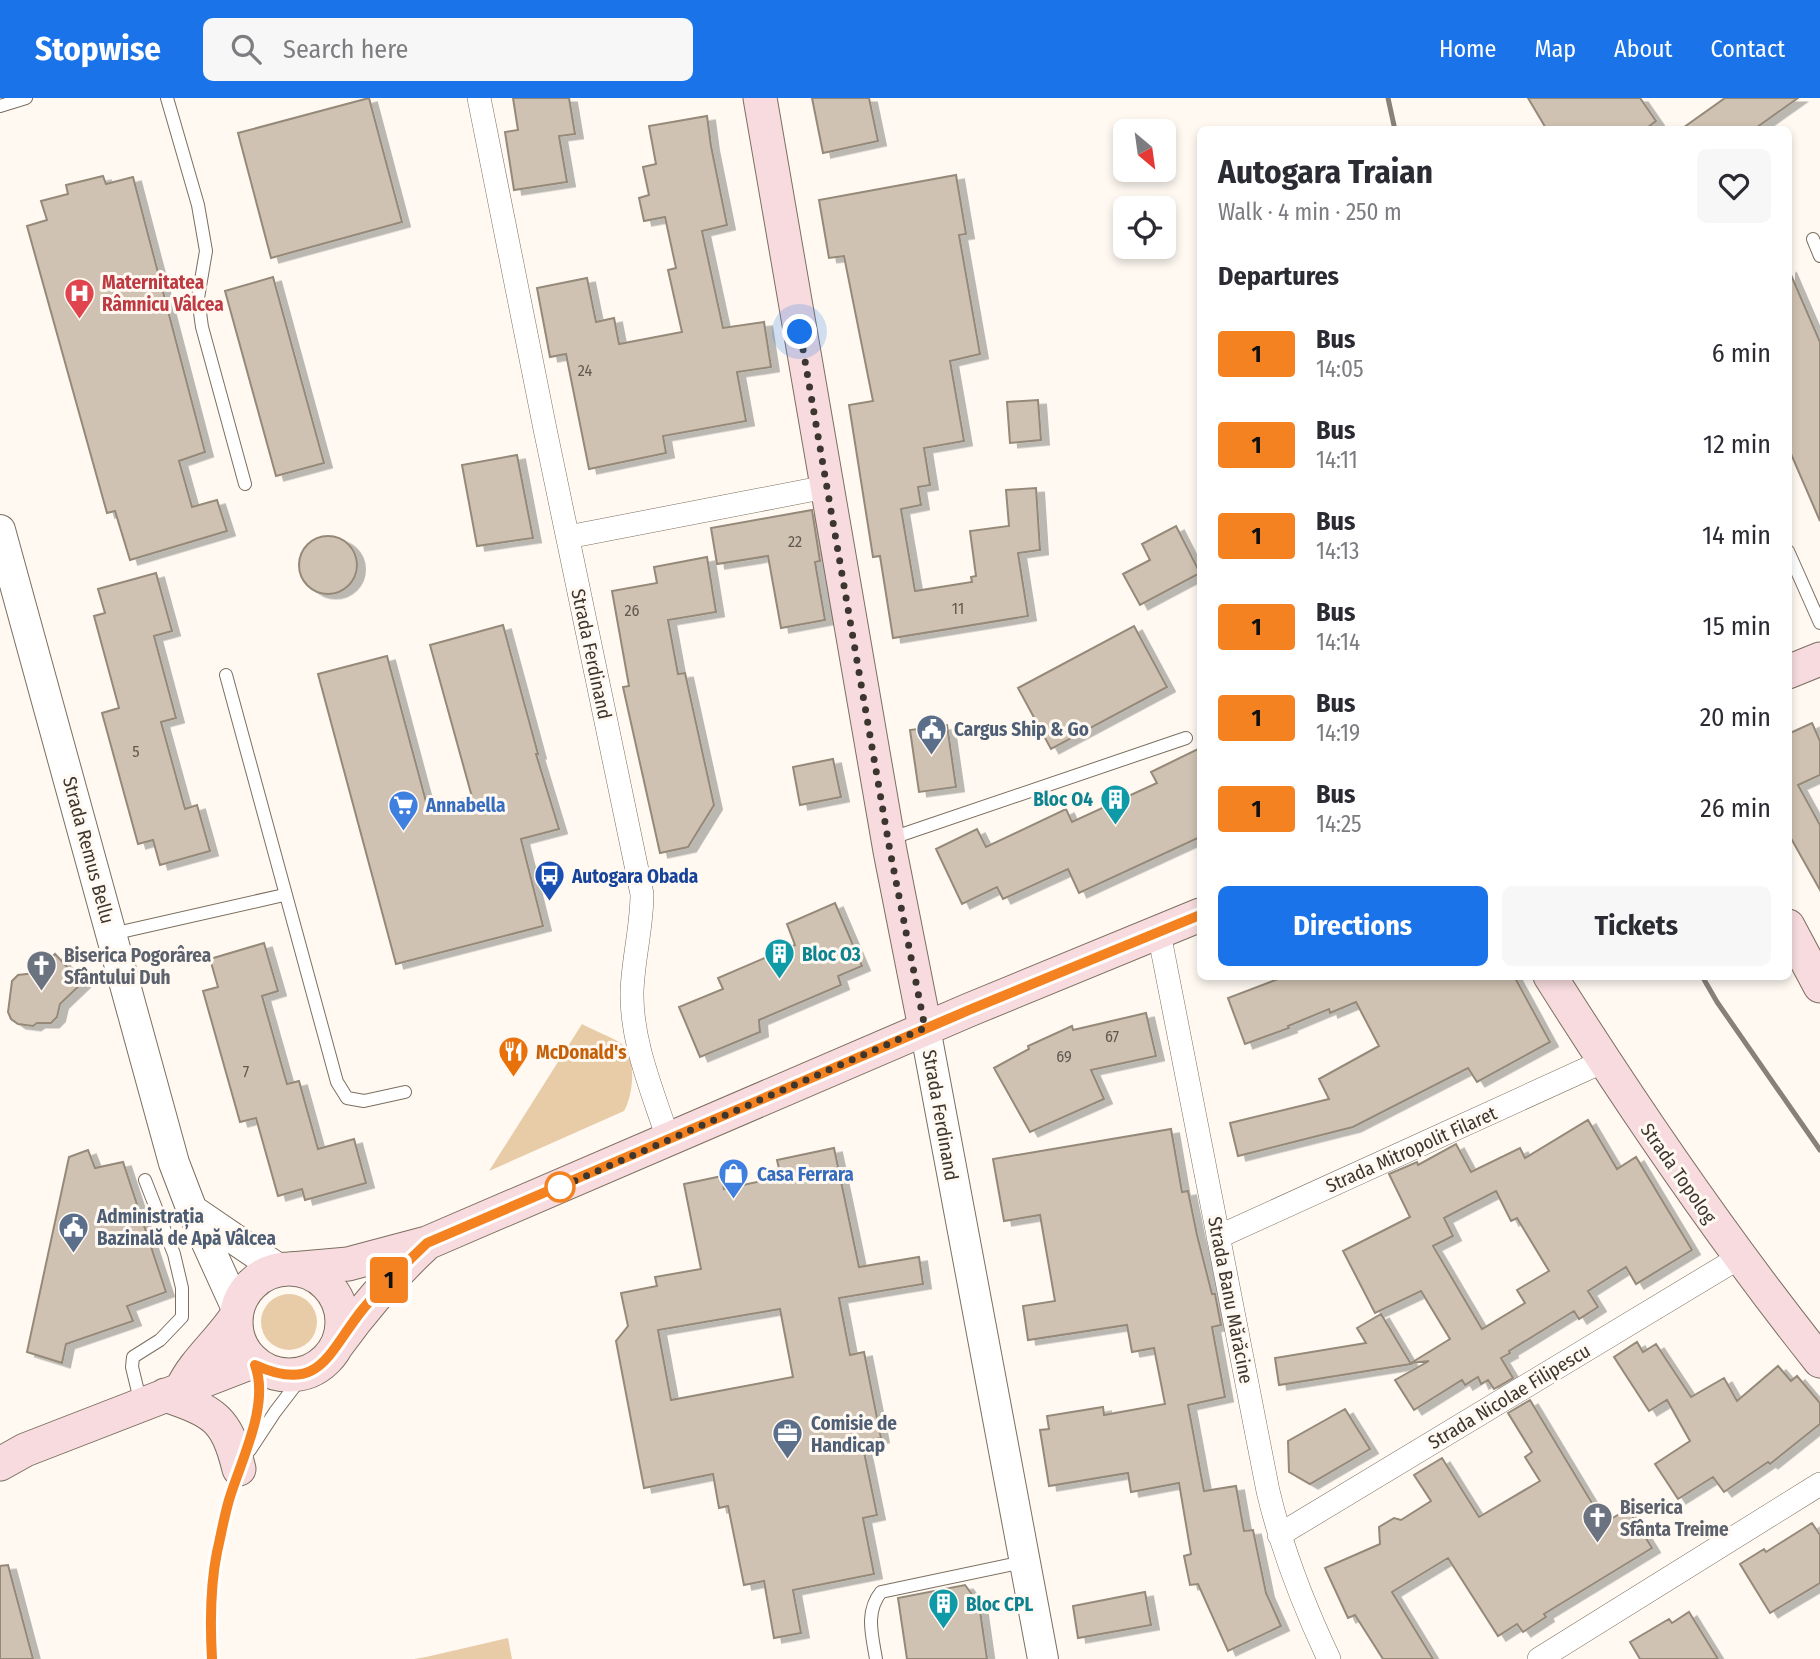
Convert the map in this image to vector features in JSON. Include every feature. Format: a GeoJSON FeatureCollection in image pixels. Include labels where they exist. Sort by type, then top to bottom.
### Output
{"type":"FeatureCollection","features":[{"type":"Feature","properties":{"kind":"main road","name":"Strada Ferdinand"},"geometry":{"type":"LineString","coordinates":[[761,98],[826,487],[925,1028]]}},
{"type":"Feature","properties":{"kind":"main road"},"geometry":{"type":"LineString","coordinates":[[1792,670],[1820,659]]}},
{"type":"Feature","properties":{"kind":"main road"},"geometry":{"type":"LineString","coordinates":[[163,1396],[188,1374],[223,1336],[244,1293],[266,1274],[286,1269],[348,1264],[427,1243],[925,1028],[1197,916]]}},
{"type":"Feature","properties":{"kind":"main road"},"geometry":{"type":"LineString","coordinates":[[1792,934],[1820,986]]}},
{"type":"Feature","properties":{"kind":"main road","name":"Strada Topolog"},"geometry":{"type":"LineString","coordinates":[[1553,980],[1655,1139],[1740,1257],[1820,1361]]}},
{"type":"Feature","properties":{"kind":"main road"},"geometry":{"type":"LineString","coordinates":[[236,1314],[236,1332],[242,1348],[253,1364],[276,1374],[304,1374],[330,1357],[384,1284],[427,1243]]}},
{"type":"Feature","properties":{"kind":"main road"},"geometry":{"type":"LineString","coordinates":[[286,1269],[309,1272],[323,1281],[335,1294],[341,1310],[342,1327],[338,1344]]}},
{"type":"Feature","properties":{"kind":"main road"},"geometry":{"type":"LineString","coordinates":[[0,1464],[24,1450],[253,1364]]}},
{"type":"Feature","properties":{"kind":"main road"},"geometry":{"type":"LineString","coordinates":[[163,1396],[202,1408],[219,1421],[232,1441],[239,1469]]}},
{"type":"Feature","properties":{"kind":"street","name":"Strada Ferdinand"},"geometry":{"type":"LineString","coordinates":[[479,98],[642,894],[642,915],[632,992],[634,1022],[638,1044],[668,1139]]}},
{"type":"Feature","properties":{"kind":"street"},"geometry":{"type":"LineString","coordinates":[[568,537],[826,487]]}},
{"type":"Feature","properties":{"kind":"street","name":"Strada Remus Bellu"},"geometry":{"type":"LineString","coordinates":[[0,530],[174,1163],[236,1314]]}},
{"type":"Feature","properties":{"kind":"street","name":"Strada Banu Mărăcine"},"geometry":{"type":"LineString","coordinates":[[1159,933],[1279,1535],[1292,1576],[1329,1659]]}},
{"type":"Feature","properties":{"kind":"street","name":"Strada Ferdinand"},"geometry":{"type":"LineString","coordinates":[[925,1028],[1043,1659]]}},
{"type":"Feature","properties":{"kind":"street","name":"Strada Mitropolit Filaret"},"geometry":{"type":"LineString","coordinates":[[1218,1237],[1604,1061]]}},
{"type":"Feature","properties":{"kind":"street"},"geometry":{"type":"LineString","coordinates":[[192,1210],[286,1269]]}},
{"type":"Feature","properties":{"kind":"street","name":"Strada Nicolae Filipescu"},"geometry":{"type":"LineString","coordinates":[[1279,1535],[1740,1257]]}},
{"type":"Feature","properties":{"kind":"street"},"geometry":{"type":"LineString","coordinates":[[1539,1659],[1820,1484]]}},
{"type":"Feature","properties":{"kind":"lane"},"geometry":{"type":"LineString","coordinates":[[0,106],[26,98]]}},
{"type":"Feature","properties":{"kind":"lane"},"geometry":{"type":"LineString","coordinates":[[167,98],[198,205],[206,251],[198,298],[202,327],[245,484]]}},
{"type":"Feature","properties":{"kind":"lane"},"geometry":{"type":"LineString","coordinates":[[1813,239],[1820,256]]}},
{"type":"Feature","properties":{"kind":"lane"},"geometry":{"type":"LineString","coordinates":[[1792,560],[1820,623]]}},
{"type":"Feature","properties":{"kind":"lane"},"geometry":{"type":"LineString","coordinates":[[226,675],[337,1082],[346,1098],[363,1101],[405,1092]]}},
{"type":"Feature","properties":{"kind":"lane"},"geometry":{"type":"LineString","coordinates":[[889,839],[1186,738]]}},
{"type":"Feature","properties":{"kind":"lane"},"geometry":{"type":"LineString","coordinates":[[112,934],[284,895]]}},
{"type":"Feature","properties":{"kind":"lane"},"geometry":{"type":"LineString","coordinates":[[145,1180],[174,1254],[182,1288],[182,1317],[160,1340],[133,1357],[132,1367],[163,1396]]}},
{"type":"Feature","properties":{"kind":"lane"},"geometry":{"type":"LineString","coordinates":[[212,1659],[212,1590],[216,1555],[228,1503],[258,1411],[259,1377],[253,1364]]}},
{"type":"Feature","properties":{"kind":"lane"},"geometry":{"type":"LineString","coordinates":[[239,1469],[275,1412],[304,1374]]}},
{"type":"Feature","properties":{"kind":"lane"},"geometry":{"type":"LineString","coordinates":[[876,1659],[870,1613],[873,1602],[881,1591],[1023,1562]]}},
{"type":"Feature","properties":{"kind":"shaded area"},"geometry":{"type":"Polygon","coordinates":[[[582,1024],[619,1042],[627,1052],[632,1078],[630,1096],[624,1111],[489,1171],[582,1024]]]}},
{"type":"Feature","properties":{"kind":"shaded area"},"geometry":{"type":"Polygon","coordinates":[[[283,1294],[295,1294],[305,1298],[313,1306],[317,1322],[313,1338],[305,1346],[295,1350],[283,1350],[273,1346],[265,1338],[261,1328],[261,1316],[265,1306],[273,1298],[283,1294]]]}},
{"type":"Feature","properties":{"kind":"shaded area"},"geometry":{"type":"Polygon","coordinates":[[[508,1638],[512,1659],[414,1659],[426,1657],[508,1638]]]}},
{"type":"Feature","properties":{"kind":"building"},"geometry":{"type":"Polygon","coordinates":[[[369,98],[402,222],[271,258],[238,133],[369,98]]]}},
{"type":"Feature","properties":{"kind":"building"},"geometry":{"type":"Polygon","coordinates":[[[513,98],[569,98],[575,134],[559,136],[567,182],[514,190],[505,132],[518,130],[513,98]]]}},
{"type":"Feature","properties":{"kind":"building"},"geometry":{"type":"Polygon","coordinates":[[[812,98],[869,98],[878,141],[823,153],[812,98]]]}},
{"type":"Feature","properties":{"kind":"building"},"geometry":{"type":"Polygon","coordinates":[[[1528,98],[1640,98],[1656,121],[1649,126],[1545,126],[1528,98]]]}},
{"type":"Feature","properties":{"kind":"building"},"geometry":{"type":"Polygon","coordinates":[[[1725,98],[1798,98],[1759,126],[1686,126],[1725,98]]]}},
{"type":"Feature","properties":{"kind":"building"},"geometry":{"type":"Polygon","coordinates":[[[707,116],[727,225],[702,231],[723,328],[764,322],[771,367],[737,372],[746,421],[663,436],[666,453],[589,469],[566,354],[550,357],[537,288],[587,278],[596,322],[614,318],[619,344],[682,332],[668,270],[676,268],[665,217],[644,221],[639,198],[649,195],[643,167],[656,164],[649,126],[707,116]]]}},
{"type":"Feature","properties":{"kind":"building"},"geometry":{"type":"Polygon","coordinates":[[[956,175],[966,234],[959,235],[980,354],[950,361],[964,441],[924,448],[930,485],[918,487],[921,505],[901,509],[915,591],[972,582],[971,577],[976,576],[970,531],[1009,526],[1006,490],[1036,488],[1040,550],[1018,553],[1028,616],[893,638],[880,556],[873,557],[849,405],[873,401],[844,256],[829,258],[819,200],[956,175]]]}},
{"type":"Feature","properties":{"kind":"building"},"geometry":{"type":"Polygon","coordinates":[[[103,176],[106,184],[133,177],[205,452],[179,461],[192,507],[217,500],[227,531],[130,560],[115,511],[107,513],[27,226],[47,220],[41,201],[68,194],[66,185],[103,176]]]}},
{"type":"Feature","properties":{"kind":"building"},"geometry":{"type":"Polygon","coordinates":[[[273,277],[324,463],[276,476],[225,291],[273,277]]]}},
{"type":"Feature","properties":{"kind":"building"},"geometry":{"type":"Polygon","coordinates":[[[1792,277],[1820,342],[1820,521],[1792,456],[1792,277]]]}},
{"type":"Feature","properties":{"kind":"building"},"geometry":{"type":"Polygon","coordinates":[[[1038,400],[1041,440],[1010,443],[1007,402],[1038,400]]]}},
{"type":"Feature","properties":{"kind":"building"},"geometry":{"type":"Polygon","coordinates":[[[517,455],[533,538],[477,546],[462,465],[517,455]]]}},
{"type":"Feature","properties":{"kind":"building"},"geometry":{"type":"Polygon","coordinates":[[[812,510],[820,561],[815,562],[825,620],[781,628],[768,556],[717,564],[711,528],[812,510]]]}},
{"type":"Feature","properties":{"kind":"building"},"geometry":{"type":"Polygon","coordinates":[[[1176,526],[1197,567],[1197,575],[1140,605],[1123,574],[1150,560],[1142,544],[1176,526]]]}},
{"type":"Feature","properties":{"kind":"building"},"geometry":{"type":"Polygon","coordinates":[[[328,536],[349,544],[357,565],[349,586],[328,594],[307,586],[299,565],[307,544],[328,536]]]}},
{"type":"Feature","properties":{"kind":"building"},"geometry":{"type":"Polygon","coordinates":[[[707,557],[716,612],[668,620],[678,674],[685,673],[714,805],[688,847],[660,853],[623,687],[629,686],[612,591],[657,583],[654,567],[707,557]]]}},
{"type":"Feature","properties":{"kind":"building"},"geometry":{"type":"Polygon","coordinates":[[[156,573],[172,631],[154,636],[176,718],[161,722],[185,809],[197,805],[210,851],[160,865],[153,840],[138,844],[102,713],[119,708],[94,616],[105,613],[98,589],[156,573]]]}},
{"type":"Feature","properties":{"kind":"building"},"geometry":{"type":"Polygon","coordinates":[[[503,625],[536,754],[559,829],[521,839],[543,926],[396,964],[318,674],[387,656],[428,809],[472,797],[430,645],[503,625]]]}},
{"type":"Feature","properties":{"kind":"building"},"geometry":{"type":"Polygon","coordinates":[[[1134,626],[1167,687],[1051,749],[1018,688],[1134,626]]]}},
{"type":"Feature","properties":{"kind":"building"},"geometry":{"type":"Polygon","coordinates":[[[1812,723],[1820,741],[1820,775],[1798,785],[1820,825],[1820,890],[1792,840],[1792,732],[1812,723]]]}},
{"type":"Feature","properties":{"kind":"building"},"geometry":{"type":"Polygon","coordinates":[[[947,725],[956,787],[919,792],[910,730],[947,725]]]}},
{"type":"Feature","properties":{"kind":"building","name":"Bloc O4"},"geometry":{"type":"Polygon","coordinates":[[[1197,749],[1197,838],[1079,893],[1068,869],[1003,899],[997,887],[962,904],[936,849],[977,829],[986,847],[1066,809],[1072,822],[1157,783],[1151,772],[1197,749]]]}},
{"type":"Feature","properties":{"kind":"building"},"geometry":{"type":"Polygon","coordinates":[[[833,759],[841,797],[800,805],[793,767],[833,759]]]}},
{"type":"Feature","properties":{"kind":"building","name":"Bloc O3"},"geometry":{"type":"Polygon","coordinates":[[[835,903],[862,966],[838,976],[841,985],[759,1020],[760,1032],[700,1057],[679,1007],[723,989],[718,978],[795,945],[787,924],[835,903]]]}},
{"type":"Feature","properties":{"kind":"building"},"geometry":{"type":"Polygon","coordinates":[[[264,943],[278,991],[262,996],[287,1084],[299,1081],[318,1149],[354,1139],[366,1183],[305,1200],[302,1189],[278,1196],[256,1118],[240,1122],[203,991],[218,987],[210,959],[264,943]]]}},
{"type":"Feature","properties":{"kind":"building","name":"Biserica Pogorârea Sfântului Duh"},"geometry":{"type":"Polygon","coordinates":[[[55,954],[82,983],[60,1004],[57,1017],[51,1023],[37,1023],[33,1026],[18,1024],[11,1019],[8,1012],[12,981],[18,975],[35,973],[55,954]]]}},
{"type":"Feature","properties":{"kind":"building"},"geometry":{"type":"Polygon","coordinates":[[[1275,980],[1516,980],[1550,1042],[1477,1082],[1468,1068],[1353,1127],[1238,1156],[1230,1123],[1329,1099],[1319,1079],[1379,1046],[1356,1002],[1330,1013],[1329,1009],[1288,1026],[1289,1028],[1245,1044],[1228,998],[1275,980]]]}},
{"type":"Feature","properties":{"kind":"building"},"geometry":{"type":"Polygon","coordinates":[[[1146,1013],[1156,1056],[1091,1070],[1104,1099],[1030,1132],[994,1068],[1029,1049],[1028,1046],[1072,1026],[1073,1030],[1146,1013]]]}},
{"type":"Feature","properties":{"kind":"building"},"geometry":{"type":"Polygon","coordinates":[[[1588,1120],[1617,1169],[1636,1157],[1692,1250],[1636,1284],[1626,1267],[1588,1291],[1598,1307],[1579,1319],[1574,1311],[1509,1351],[1510,1353],[1501,1358],[1513,1378],[1494,1389],[1488,1380],[1481,1384],[1478,1377],[1465,1385],[1462,1380],[1414,1410],[1395,1380],[1429,1361],[1411,1363],[1450,1339],[1421,1291],[1375,1313],[1343,1251],[1410,1217],[1389,1174],[1417,1162],[1418,1165],[1456,1144],[1471,1172],[1520,1148],[1525,1158],[1588,1120]],[[1496,1191],[1444,1218],[1453,1236],[1433,1246],[1482,1329],[1525,1303],[1517,1290],[1549,1271],[1517,1218],[1511,1221],[1496,1191]]]}},
{"type":"Feature","properties":{"kind":"building"},"geometry":{"type":"Polygon","coordinates":[[[1171,1129],[1182,1192],[1188,1191],[1221,1325],[1212,1327],[1225,1397],[1188,1405],[1204,1491],[1236,1486],[1244,1531],[1253,1530],[1266,1593],[1281,1626],[1228,1651],[1198,1584],[1190,1585],[1184,1556],[1191,1554],[1179,1483],[1131,1492],[1128,1473],[1049,1486],[1040,1430],[1049,1429],[1047,1416],[1103,1407],[1104,1415],[1165,1404],[1154,1348],[1132,1352],[1127,1325],[1028,1340],[1023,1306],[1055,1301],[1040,1215],[1004,1221],[993,1159],[1171,1129]]]}},
{"type":"Feature","properties":{"kind":"building"},"geometry":{"type":"Polygon","coordinates":[[[834,1148],[859,1267],[919,1257],[923,1284],[839,1298],[850,1355],[864,1352],[881,1438],[862,1442],[877,1515],[863,1518],[874,1574],[793,1590],[801,1633],[774,1638],[764,1581],[744,1585],[728,1506],[719,1508],[713,1474],[644,1488],[616,1341],[628,1326],[621,1293],[657,1286],[655,1277],[701,1269],[684,1184],[722,1176],[724,1189],[781,1177],[777,1160],[834,1148]],[[780,1309],[658,1330],[671,1400],[793,1377],[780,1309]]]}},
{"type":"Feature","properties":{"kind":"building"},"geometry":{"type":"Polygon","coordinates":[[[88,1150],[95,1168],[123,1162],[166,1292],[127,1306],[133,1321],[66,1344],[62,1363],[27,1352],[69,1157],[88,1150]]]}},
{"type":"Feature","properties":{"kind":"building"},"geometry":{"type":"Polygon","coordinates":[[[1381,1314],[1411,1364],[1279,1385],[1275,1358],[1366,1343],[1357,1328],[1381,1314]]]}},
{"type":"Feature","properties":{"kind":"building"},"geometry":{"type":"Polygon","coordinates":[[[1637,1342],[1643,1352],[1656,1344],[1691,1397],[1724,1378],[1737,1401],[1778,1366],[1791,1381],[1797,1376],[1820,1403],[1820,1424],[1770,1464],[1768,1462],[1724,1492],[1713,1477],[1678,1499],[1655,1464],[1690,1441],[1667,1400],[1649,1411],[1614,1357],[1637,1342]]]}},
{"type":"Feature","properties":{"kind":"building"},"geometry":{"type":"Polygon","coordinates":[[[1530,1400],[1604,1523],[1628,1509],[1652,1548],[1544,1614],[1546,1617],[1523,1632],[1517,1624],[1498,1636],[1448,1558],[1392,1592],[1433,1659],[1383,1659],[1355,1615],[1348,1618],[1325,1568],[1380,1544],[1379,1527],[1394,1518],[1401,1520],[1431,1501],[1414,1475],[1442,1458],[1479,1517],[1540,1481],[1525,1457],[1532,1452],[1508,1413],[1530,1400]]]}},
{"type":"Feature","properties":{"kind":"building"},"geometry":{"type":"Polygon","coordinates":[[[1345,1409],[1370,1449],[1310,1484],[1289,1472],[1288,1441],[1345,1409]]]}},
{"type":"Feature","properties":{"kind":"building"},"geometry":{"type":"Polygon","coordinates":[[[1812,1523],[1820,1535],[1820,1583],[1770,1613],[1740,1564],[1764,1549],[1766,1552],[1812,1523]]]}},
{"type":"Feature","properties":{"kind":"building"},"geometry":{"type":"Polygon","coordinates":[[[8,1565],[33,1659],[0,1659],[0,1566],[8,1565]]]}},
{"type":"Feature","properties":{"kind":"building","name":"Bloc CPL"},"geometry":{"type":"Polygon","coordinates":[[[965,1585],[979,1604],[987,1659],[907,1659],[898,1598],[965,1585]]]}},
{"type":"Feature","properties":{"kind":"building"},"geometry":{"type":"Polygon","coordinates":[[[1145,1592],[1151,1625],[1078,1638],[1073,1606],[1145,1592]]]}},
{"type":"Feature","properties":{"kind":"building"},"geometry":{"type":"Polygon","coordinates":[[[1689,1612],[1718,1659],[1640,1659],[1630,1642],[1669,1619],[1672,1623],[1689,1612]]]}},
{"type":"Feature","properties":{"kind":"railway"},"geometry":{"type":"LineString","coordinates":[[1388,98],[1394,126]]}},
{"type":"Feature","properties":{"kind":"railway"},"geometry":{"type":"LineString","coordinates":[[1704,980],[1820,1150]]}},
{"type":"Feature","properties":{"kind":"bus line","name":"1"},"geometry":{"type":"LineString","coordinates":[[212,1659],[212,1590],[216,1555],[228,1503],[258,1411],[259,1377],[255,1365],[276,1374],[290,1376],[304,1374],[318,1367],[330,1357],[361,1311],[384,1284],[427,1243],[969,1010],[1197,916]]}},
{"type":"Feature","properties":{"kind":"place","name":"Maternitatea Râmnicu Vâlcea"},"geometry":{"type":"Point","coordinates":[79,320]}},
{"type":"Feature","properties":{"kind":"place","name":"Cargus Ship & Go"},"geometry":{"type":"Point","coordinates":[931,756]}},
{"type":"Feature","properties":{"kind":"place","name":"Bloc O4"},"geometry":{"type":"Point","coordinates":[1116,826]}},
{"type":"Feature","properties":{"kind":"place","name":"Annabella"},"geometry":{"type":"Point","coordinates":[403,832]}},
{"type":"Feature","properties":{"kind":"place","name":"Autogara Obada"},"geometry":{"type":"Point","coordinates":[549,903]}},
{"type":"Feature","properties":{"kind":"place","name":"Bloc O3"},"geometry":{"type":"Point","coordinates":[779,981]}},
{"type":"Feature","properties":{"kind":"place","name":"Biserica Pogorârea Sfântului Duh"},"geometry":{"type":"Point","coordinates":[41,993]}},
{"type":"Feature","properties":{"kind":"place","name":"McDonald's"},"geometry":{"type":"Point","coordinates":[513,1079]}},
{"type":"Feature","properties":{"kind":"place","name":"Casa Ferrara"},"geometry":{"type":"Point","coordinates":[734,1201]}},
{"type":"Feature","properties":{"kind":"place","name":"Administrația Bazinală de Apă Vâlcea"},"geometry":{"type":"Point","coordinates":[74,1254]}},
{"type":"Feature","properties":{"kind":"place","name":"Comisie de Handicap"},"geometry":{"type":"Point","coordinates":[788,1461]}},
{"type":"Feature","properties":{"kind":"place","name":"Biserica Sfânta Treime"},"geometry":{"type":"Point","coordinates":[1597,1545]}},
{"type":"Feature","properties":{"kind":"place","name":"Bloc CPL"},"geometry":{"type":"Point","coordinates":[943,1631]}},
{"type":"Feature","properties":{"kind":"route"},"geometry":{"type":"LineString","coordinates":[[560,1187],[556,1189],[925,1028],[890,851],[800,332]]}}]}
